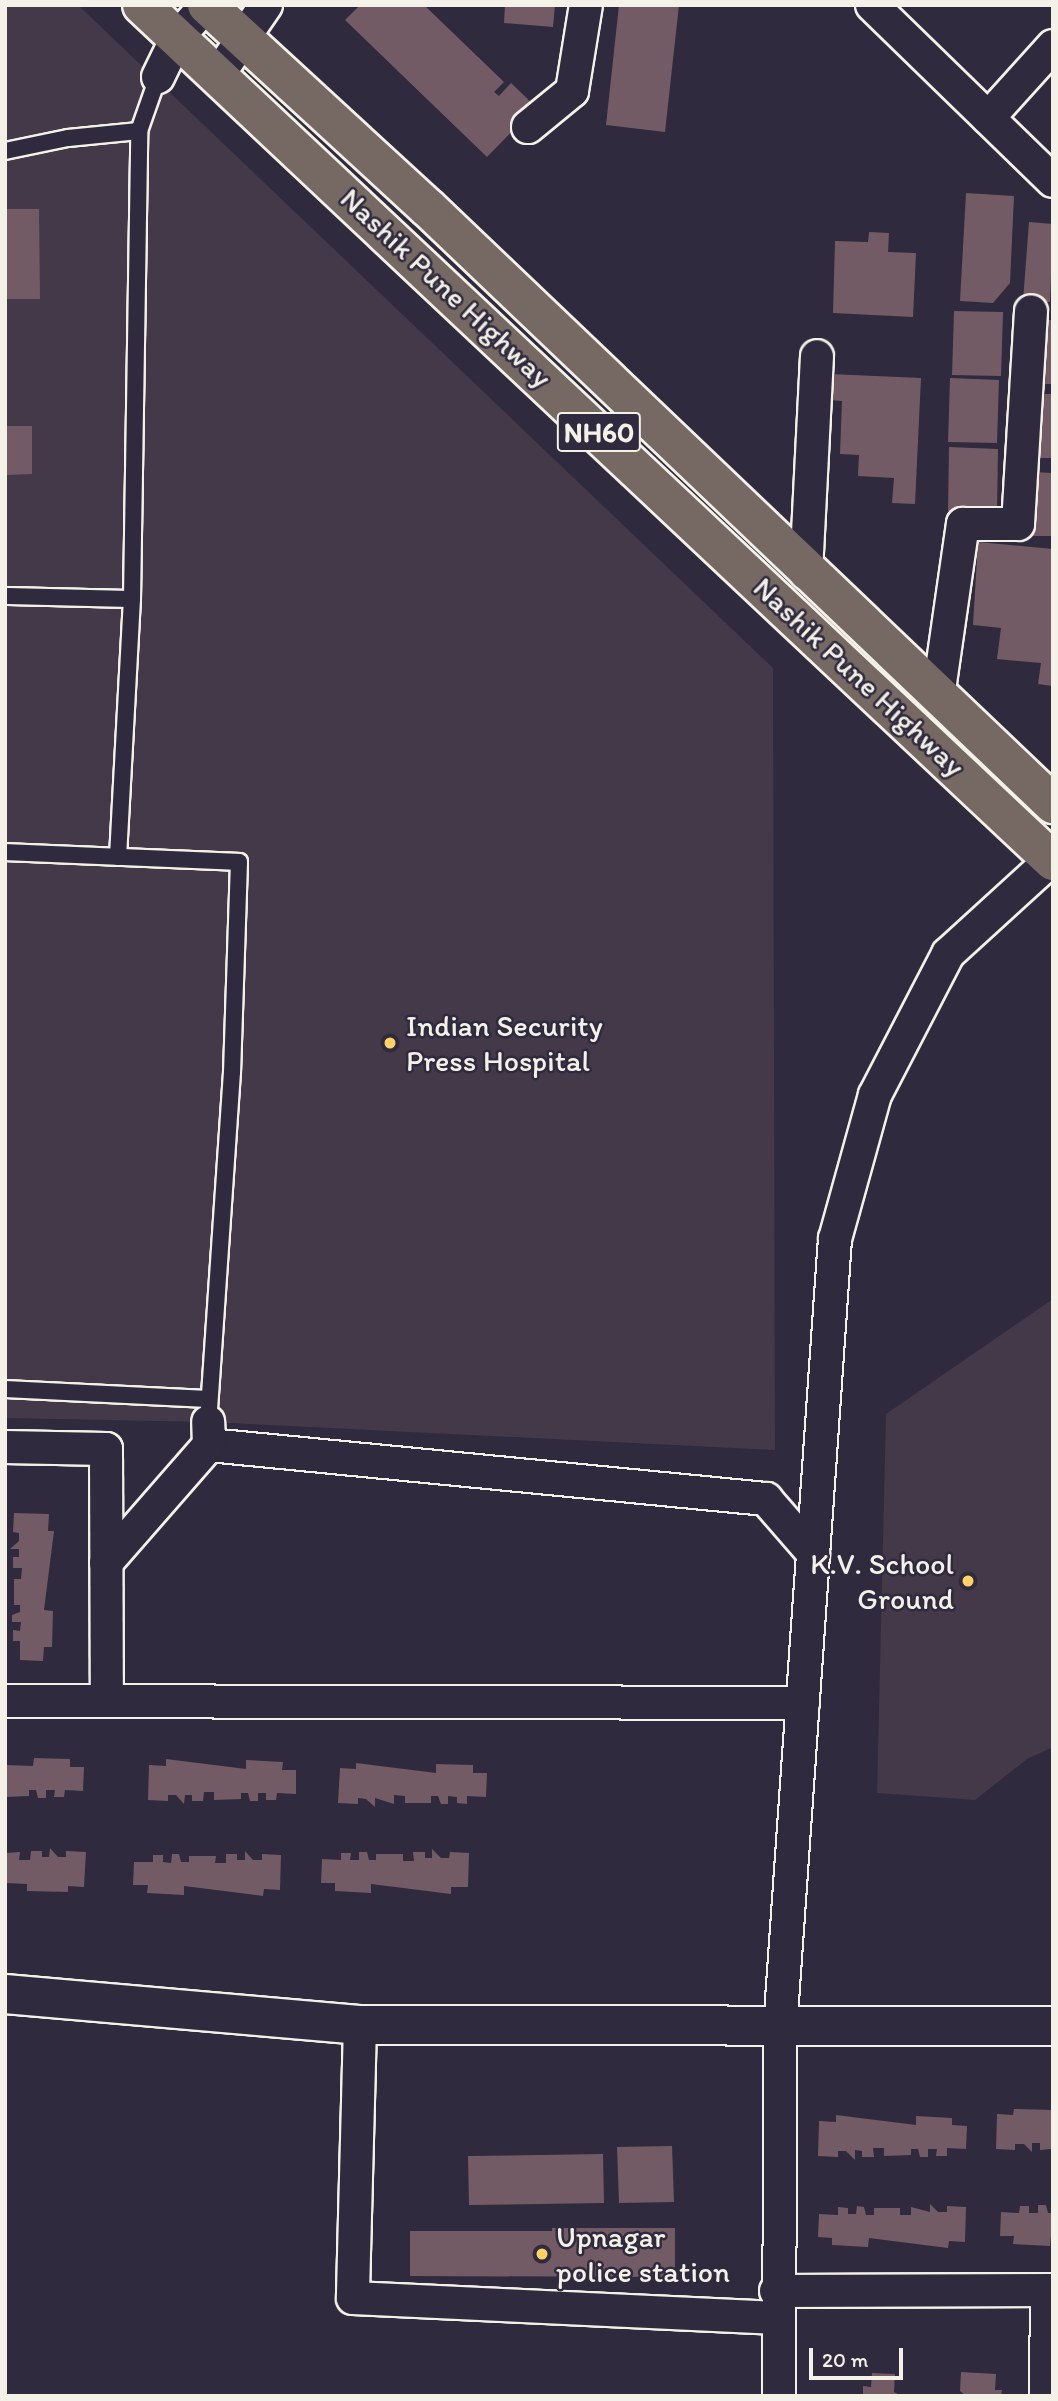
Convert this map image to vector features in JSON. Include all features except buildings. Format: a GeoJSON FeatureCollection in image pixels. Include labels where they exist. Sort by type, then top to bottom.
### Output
{"type":"FeatureCollection","features":[{"type":"Feature","properties":{"kind":"highway","name":"Nashik Pune Highway"},"geometry":{"type":"LineString","coordinates":[[142,5],[1052,860]]}},
{"type":"Feature","properties":{"kind":"highway","name":"Nashik Pune Highway"},"geometry":{"type":"LineString","coordinates":[[206,5],[241,41],[428,208],[806,573],[1053,804]]}},
{"type":"Feature","properties":{"kind":"street"},"geometry":{"type":"LineString","coordinates":[[158,77],[177,38],[206,5]]}},
{"type":"Feature","properties":{"kind":"street"},"geometry":{"type":"LineString","coordinates":[[218,75],[266,5]]}},
{"type":"Feature","properties":{"kind":"street"},"geometry":{"type":"LineString","coordinates":[[528,127],[572,91],[586,5]]}},
{"type":"Feature","properties":{"kind":"street"},"geometry":{"type":"LineString","coordinates":[[872,5],[1053,181]]}},
{"type":"Feature","properties":{"kind":"street"},"geometry":{"type":"LineString","coordinates":[[988,118],[1053,46]]}},
{"type":"Feature","properties":{"kind":"street"},"geometry":{"type":"LineString","coordinates":[[938,697],[963,524],[1018,524],[1031,311]]}},
{"type":"Feature","properties":{"kind":"street"},"geometry":{"type":"LineString","coordinates":[[806,573],[817,356]]}},
{"type":"Feature","properties":{"kind":"street"},"geometry":{"type":"LineString","coordinates":[[779,2396],[777,2304],[780,2029],[835,1239],[875,1095],[948,954],[1052,860]]}},
{"type":"Feature","properties":{"kind":"street"},"geometry":{"type":"LineString","coordinates":[[106,1563],[208,1422],[766,1500],[813,1553]]}},
{"type":"Feature","properties":{"kind":"street"},"geometry":{"type":"LineString","coordinates":[[5,1447],[106,1449],[107,1701]]}},
{"type":"Feature","properties":{"kind":"street"},"geometry":{"type":"LineString","coordinates":[[5,1701],[803,1703]]}},
{"type":"Feature","properties":{"kind":"street"},"geometry":{"type":"LineString","coordinates":[[5,1994],[360,2025],[780,2029],[1053,2026]]}},
{"type":"Feature","properties":{"kind":"street"},"geometry":{"type":"LineString","coordinates":[[360,2025],[353,2298],[777,2304],[1050,2290],[1046,2396]]}},
{"type":"Feature","properties":{"kind":"lane"},"geometry":{"type":"LineString","coordinates":[[118,857],[132,599],[139,131],[158,77]]}},
{"type":"Feature","properties":{"kind":"lane"},"geometry":{"type":"LineString","coordinates":[[5,151],[68,138],[139,131]]}},
{"type":"Feature","properties":{"kind":"lane"},"geometry":{"type":"LineString","coordinates":[[5,596],[132,599]]}},
{"type":"Feature","properties":{"kind":"lane"},"geometry":{"type":"LineString","coordinates":[[5,852],[239,862],[232,1072],[208,1422],[5,1389]]}},
{"type":"Feature","properties":{"kind":"shaded area","name":"Indian Security Press Hospital"},"geometry":{"type":"Polygon","coordinates":[[[5,5],[78,5],[773,668],[775,1450],[208,1422],[5,1418],[5,5]]]}},
{"type":"Feature","properties":{"kind":"shaded area","name":"K.V. School Ground"},"geometry":{"type":"Polygon","coordinates":[[[1053,1299],[1053,1747],[1027,1759],[975,1800],[877,1793],[886,1414],[1053,1299]]]}},
{"type":"Feature","properties":{"kind":"place","name":"Indian Security Press Hospital"},"geometry":{"type":"Point","coordinates":[390,1043]}},
{"type":"Feature","properties":{"kind":"place","name":"K.V. School Ground"},"geometry":{"type":"Point","coordinates":[968,1581]}},
{"type":"Feature","properties":{"kind":"place","name":"Upnagar police station"},"geometry":{"type":"Point","coordinates":[542,2254]}}]}
